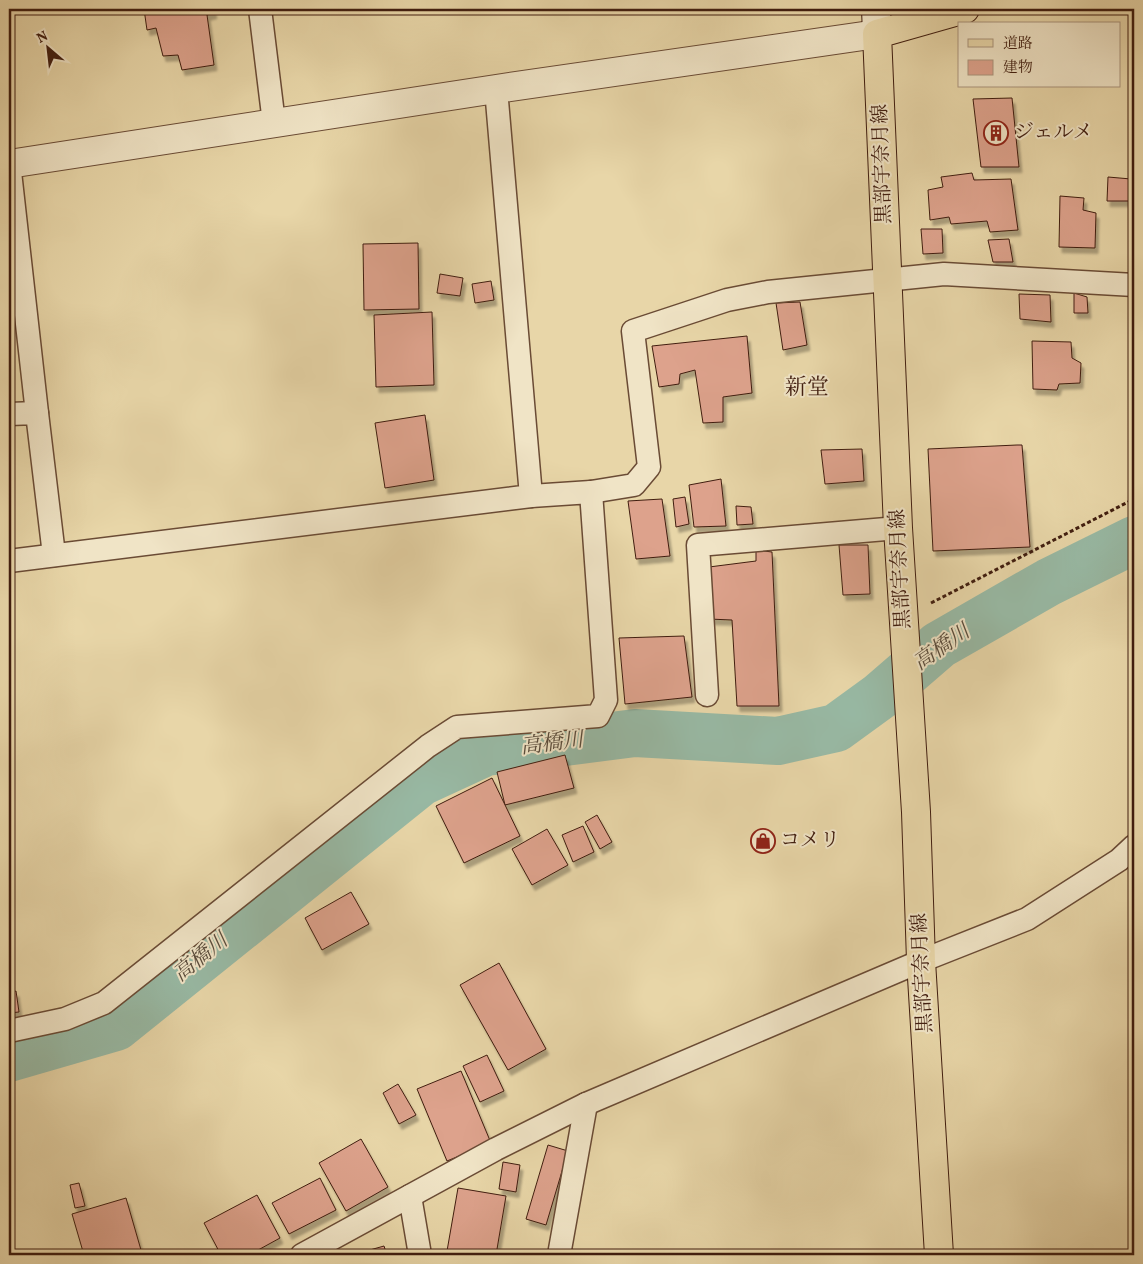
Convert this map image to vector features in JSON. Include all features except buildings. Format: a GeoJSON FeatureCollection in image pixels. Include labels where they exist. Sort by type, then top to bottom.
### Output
{"type":"FeatureCollection","features":[{"type":"Feature","properties":{"kind":"main road"},"geometry":{"type":"LineString","coordinates":[[877,21],[965,9]]}},
{"type":"Feature","properties":{"kind":"main road","name":"黒部宇奈月線"},"geometry":{"type":"LineString","coordinates":[[877,21],[898,528],[916,812],[921,961],[939,1255]]}},
{"type":"Feature","properties":{"kind":"street"},"geometry":{"type":"LineString","coordinates":[[260,9],[274,123]]}},
{"type":"Feature","properties":{"kind":"street"},"geometry":{"type":"LineString","coordinates":[[54,556],[9,164],[496,89],[877,21]]}},
{"type":"Feature","properties":{"kind":"street"},"geometry":{"type":"LineString","coordinates":[[496,89],[531,496]]}},
{"type":"Feature","properties":{"kind":"street"},"geometry":{"type":"LineString","coordinates":[[9,561],[531,496],[591,492],[634,485],[649,467],[633,331],[727,300],[768,292],[944,274],[1134,285]]}},
{"type":"Feature","properties":{"kind":"street"},"geometry":{"type":"LineString","coordinates":[[9,414],[37,413]]}},
{"type":"Feature","properties":{"kind":"street"},"geometry":{"type":"LineString","coordinates":[[9,1031],[65,1018],[104,1003],[428,746],[457,728],[598,716],[606,700],[591,492]]}},
{"type":"Feature","properties":{"kind":"street"},"geometry":{"type":"LineString","coordinates":[[707,695],[698,545],[898,528]]}},
{"type":"Feature","properties":{"kind":"street"},"geometry":{"type":"LineString","coordinates":[[302,1255],[496,1149],[586,1104],[921,961],[1027,919],[1119,860],[1134,846]]}},
{"type":"Feature","properties":{"kind":"street"},"geometry":{"type":"LineString","coordinates":[[559,1255],[586,1104]]}},
{"type":"Feature","properties":{"kind":"street"},"geometry":{"type":"LineString","coordinates":[[410,1196],[420,1255]]}},
{"type":"Feature","properties":{"kind":"path"},"geometry":{"type":"LineString","coordinates":[[903,617],[1134,499]]}},
{"type":"Feature","properties":{"kind":"waterway","name":"高橋川"},"geometry":{"type":"LineString","coordinates":[[9,1058],[116,1027],[421,782],[486,752],[635,733],[778,741],[836,728],[880,696],[939,645],[1049,582],[1134,540]]}},
{"type":"Feature","properties":{"kind":"place","name":"ジェルメ"},"geometry":{"type":"Point","coordinates":[996,133]}},
{"type":"Feature","properties":{"kind":"place","name":"コメリ"},"geometry":{"type":"Point","coordinates":[763,841]}},
{"type":"Feature","properties":{"kind":"district","name":"新堂"},"geometry":{"type":"Point","coordinates":[807,388]}}]}
